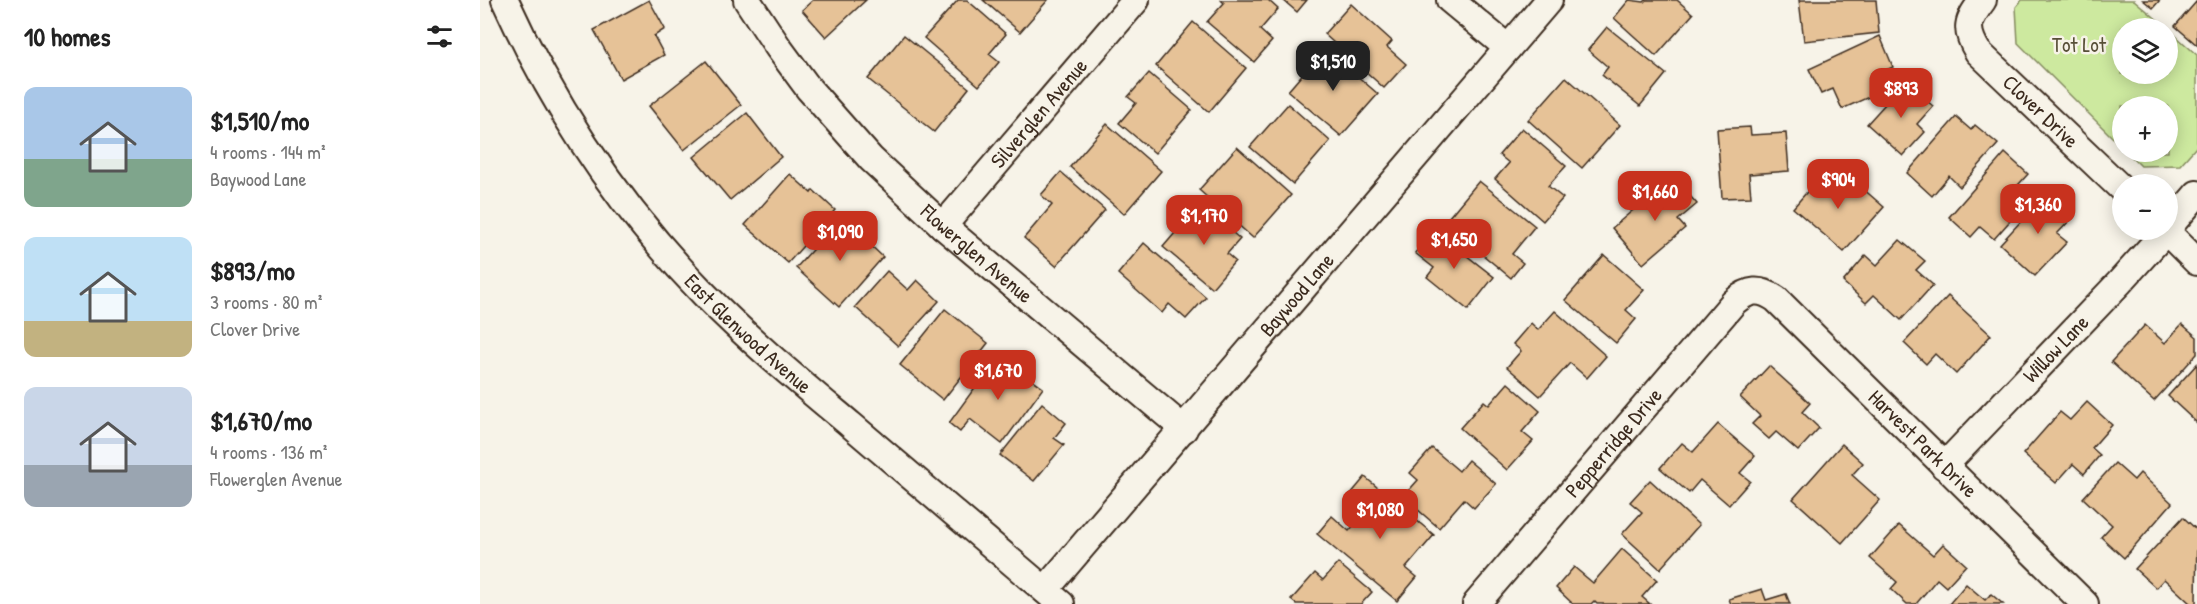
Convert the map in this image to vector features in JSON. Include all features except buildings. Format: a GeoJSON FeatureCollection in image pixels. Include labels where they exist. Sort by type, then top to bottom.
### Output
{"type":"FeatureCollection","features":[{"type":"Feature","properties":{"kind":"street","name":"East Glenwood Avenue"},"geometry":{"type":"LineString","coordinates":[[505,0],[555,96],[598,164],[650,232],[704,294],[764,351],[1053,597]]}},
{"type":"Feature","properties":{"kind":"street","name":"Flowerglen Avenue"},"geometry":{"type":"LineString","coordinates":[[747,0],[809,89],[851,138],[893,181],[943,226],[1184,429]]}},
{"type":"Feature","properties":{"kind":"street","name":"Silverglen Avenue"},"geometry":{"type":"LineString","coordinates":[[943,226],[1136,0]]}},
{"type":"Feature","properties":{"kind":"street"},"geometry":{"type":"LineString","coordinates":[[1450,0],[1508,48]]}},
{"type":"Feature","properties":{"kind":"street","name":"Baywood Lane"},"geometry":{"type":"LineString","coordinates":[[1053,597],[1184,429],[1549,0]]}},
{"type":"Feature","properties":{"kind":"street","name":"Clover Drive"},"geometry":{"type":"LineString","coordinates":[[1983,0],[1973,14],[1968,27],[1970,40],[1978,52],[2112,179]]}},
{"type":"Feature","properties":{"kind":"street","name":"Willow Lane"},"geometry":{"type":"LineString","coordinates":[[2178,215],[2197,194]]}},
{"type":"Feature","properties":{"kind":"street","name":"Willow Lane"},"geometry":{"type":"LineString","coordinates":[[1944,466],[2127,275],[2157,240]]}},
{"type":"Feature","properties":{"kind":"street"},"geometry":{"type":"LineString","coordinates":[[2176,240],[2197,262]]}},
{"type":"Feature","properties":{"kind":"street","name":"Harvest Park Drive"},"geometry":{"type":"LineString","coordinates":[[1755,290],[1766,292],[1776,299],[2085,604]]}},
{"type":"Feature","properties":{"kind":"street","name":"Pepperridge Drive"},"geometry":{"type":"LineString","coordinates":[[1476,604],[1734,302],[1744,293],[1755,290]]}},
{"type":"Feature","properties":{"kind":"green space","name":"Tot Lot"},"geometry":{"type":"Polygon","coordinates":[[[2022,0],[2134,0],[2155,18],[2112,18],[2112,84],[2178,84],[2178,38],[2197,55],[2197,146],[2180,165],[2141,166],[2137,162],[2178,162],[2178,96],[2112,96],[2112,137],[2018,43],[2016,7],[2022,0]]]}}]}
